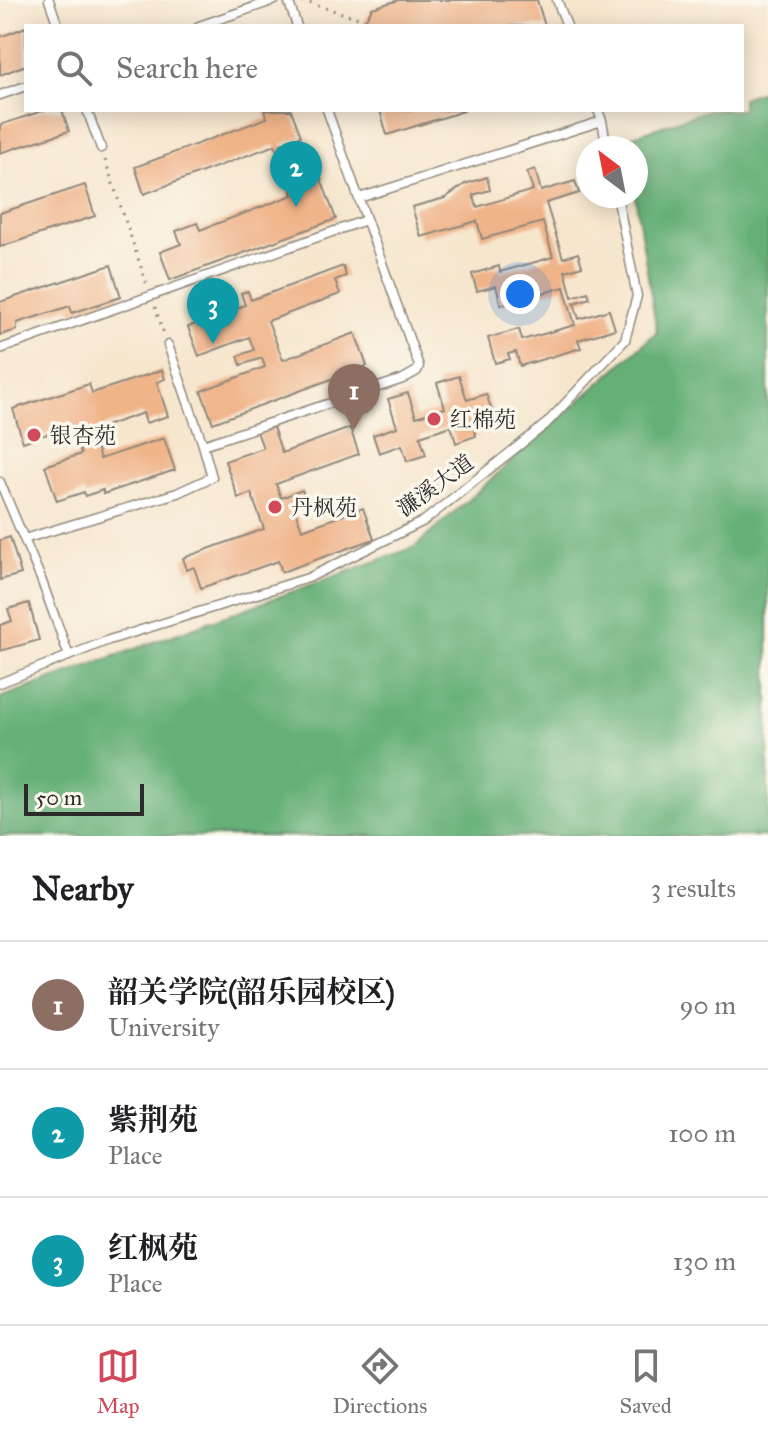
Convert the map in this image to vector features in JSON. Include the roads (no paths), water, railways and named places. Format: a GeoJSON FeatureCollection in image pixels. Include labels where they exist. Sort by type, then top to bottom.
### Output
{"type":"FeatureCollection","features":[{"type":"Feature","properties":{"kind":"lane"},"geometry":{"type":"LineString","coordinates":[[49,0],[57,24]]}},
{"type":"Feature","properties":{"kind":"lane"},"geometry":{"type":"LineString","coordinates":[[205,24],[275,0]]}},
{"type":"Feature","properties":{"kind":"lane"},"geometry":{"type":"LineString","coordinates":[[288,0],[296,24]]}},
{"type":"Feature","properties":{"kind":"lane"},"geometry":{"type":"LineString","coordinates":[[557,0],[566,24]]}},
{"type":"Feature","properties":{"kind":"lane"},"geometry":{"type":"LineString","coordinates":[[0,95],[24,87]]}},
{"type":"Feature","properties":{"kind":"lane"},"geometry":{"type":"LineString","coordinates":[[88,112],[101,148]]}},
{"type":"Feature","properties":{"kind":"lane"},"geometry":{"type":"LineString","coordinates":[[203,445],[403,379],[417,371],[419,366],[328,112]]}},
{"type":"Feature","properties":{"kind":"lane"},"geometry":{"type":"LineString","coordinates":[[599,112],[605,136]]}},
{"type":"Feature","properties":{"kind":"lane"},"geometry":{"type":"LineString","coordinates":[[359,198],[602,121]]}},
{"type":"Feature","properties":{"kind":"lane","name":"濂溪大道"},"geometry":{"type":"LineString","coordinates":[[0,683],[109,640],[308,578],[424,521],[546,424],[625,340],[637,296],[619,208]]}},
{"type":"Feature","properties":{"kind":"lane"},"geometry":{"type":"LineString","coordinates":[[0,349],[366,220]]}},
{"type":"Feature","properties":{"kind":"lane"},"geometry":{"type":"LineString","coordinates":[[24,539],[177,493],[212,477],[168,345]]}},
{"type":"Feature","properties":{"kind":"lane"},"geometry":{"type":"LineString","coordinates":[[0,482],[69,656]]}},
{"type":"Feature","properties":{"kind":"place","name":"紫荆苑"},"geometry":{"type":"Point","coordinates":[296,207]}},
{"type":"Feature","properties":{"kind":"place","name":"红枫苑"},"geometry":{"type":"Point","coordinates":[213,344]}},
{"type":"Feature","properties":{"kind":"place","name":"红棉苑"},"geometry":{"type":"Point","coordinates":[434,419]}},
{"type":"Feature","properties":{"kind":"place","name":"韶关学院(韶乐园校区)"},"geometry":{"type":"Point","coordinates":[354,430]}},
{"type":"Feature","properties":{"kind":"place","name":"银杏苑"},"geometry":{"type":"Point","coordinates":[34,435]}},
{"type":"Feature","properties":{"kind":"place","name":"丹枫苑"},"geometry":{"type":"Point","coordinates":[275,507]}}]}
